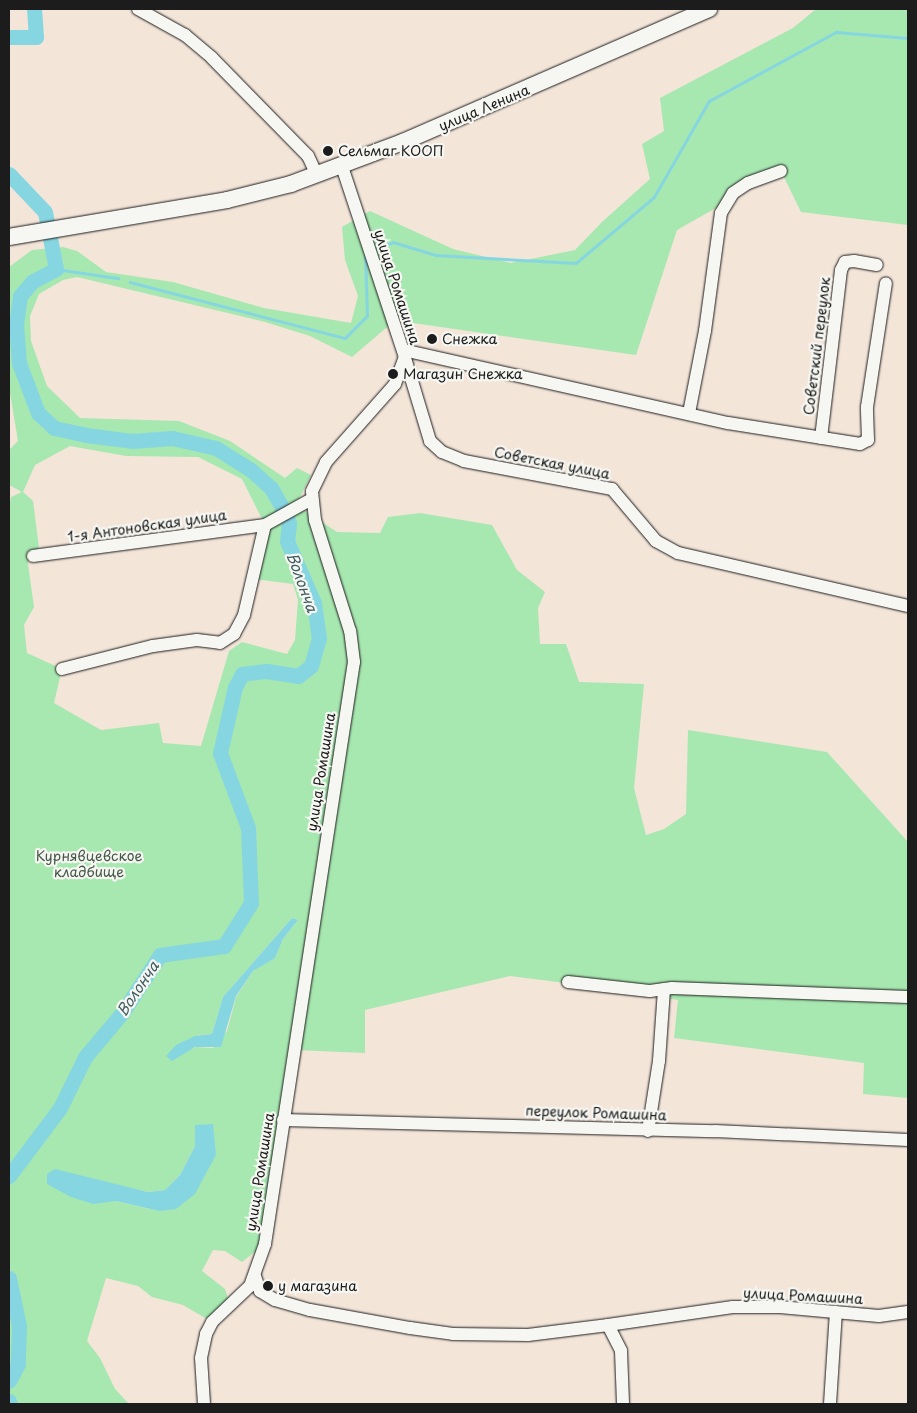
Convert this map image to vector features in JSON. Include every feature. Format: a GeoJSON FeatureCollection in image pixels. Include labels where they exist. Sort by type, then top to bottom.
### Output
{"type":"FeatureCollection","features":[{"type":"Feature","properties":{"kind":"main road","name":"улица Ленина"},"geometry":{"type":"LineString","coordinates":[[16,236],[76,224],[249,196],[317,175],[709,9]]}},
{"type":"Feature","properties":{"kind":"street"},"geometry":{"type":"LineString","coordinates":[[138,9],[185,35],[212,58],[308,156],[317,175]]}},
{"type":"Feature","properties":{"kind":"street","name":"улица Ромашина"},"geometry":{"type":"LineString","coordinates":[[204,1404],[202,1358],[206,1334],[212,1322],[250,1286],[256,1276],[265,1244],[354,662],[350,631],[312,499],[319,472],[384,400],[401,374],[404,353],[342,166]]}},
{"type":"Feature","properties":{"kind":"street"},"geometry":{"type":"LineString","coordinates":[[689,413],[706,322],[721,213],[733,193],[748,183],[781,171]]}},
{"type":"Feature","properties":{"kind":"street","name":"Советский переулок"},"geometry":{"type":"LineString","coordinates":[[821,438],[840,270],[845,262],[877,265]]}},
{"type":"Feature","properties":{"kind":"street"},"geometry":{"type":"LineString","coordinates":[[404,353],[689,413],[821,438],[865,443],[868,440],[866,407],[886,283]]}},
{"type":"Feature","properties":{"kind":"street","name":"Советская улица"},"geometry":{"type":"LineString","coordinates":[[404,353],[430,442],[442,452],[464,461],[612,489],[656,541],[673,551],[908,606]]}},
{"type":"Feature","properties":{"kind":"street"},"geometry":{"type":"LineString","coordinates":[[62,669],[153,646],[197,640],[220,643],[234,634],[244,615],[265,525],[284,512],[312,499]]}},
{"type":"Feature","properties":{"kind":"street","name":"1-я Антоновская улица"},"geometry":{"type":"LineString","coordinates":[[33,556],[265,525]]}},
{"type":"Feature","properties":{"kind":"street"},"geometry":{"type":"LineString","coordinates":[[568,982],[650,991],[664,989],[908,997]]}},
{"type":"Feature","properties":{"kind":"street"},"geometry":{"type":"LineString","coordinates":[[648,1131],[659,1061],[664,989]]}},
{"type":"Feature","properties":{"kind":"street","name":"переулок Ромашина"},"geometry":{"type":"LineString","coordinates":[[283,1120],[908,1140]]}},
{"type":"Feature","properties":{"kind":"street"},"geometry":{"type":"LineString","coordinates":[[256,1276],[260,1291],[275,1300]]}},
{"type":"Feature","properties":{"kind":"street","name":"улица Ромашина"},"geometry":{"type":"LineString","coordinates":[[230,1305],[253,1297],[275,1300],[319,1312],[454,1334],[553,1334],[733,1307],[879,1316],[908,1312]]}},
{"type":"Feature","properties":{"kind":"street"},"geometry":{"type":"LineString","coordinates":[[830,1404],[836,1312]]}},
{"type":"Feature","properties":{"kind":"street"},"geometry":{"type":"LineString","coordinates":[[608,1325],[621,1351],[623,1404]]}},
{"type":"Feature","properties":{"kind":"green space","name":"Курнявцевское кладбище"},"geometry":{"type":"Polygon","coordinates":[[[816,9],[908,9],[908,225],[801,212],[781,171],[677,230],[636,355],[406,322],[400,316],[352,357],[310,336],[265,322],[77,277],[63,280],[39,294],[30,316],[31,341],[47,386],[80,418],[179,421],[230,441],[285,478],[297,468],[311,475],[296,505],[337,532],[380,533],[388,517],[420,513],[492,525],[517,570],[545,592],[538,608],[540,644],[566,644],[579,682],[644,684],[634,788],[646,835],[664,829],[686,814],[688,730],[827,752],[908,842],[908,1098],[863,1094],[864,1063],[674,1038],[678,1000],[510,976],[365,1010],[365,1053],[296,1050],[265,1244],[242,1262],[225,1251],[213,1250],[202,1271],[225,1289],[230,1305],[212,1322],[183,1305],[152,1297],[138,1286],[106,1278],[87,1341],[100,1358],[115,1389],[129,1404],[9,1404],[9,507],[11,497],[22,492],[9,485],[9,450],[18,441],[9,387],[9,267],[32,250],[63,247],[77,251],[106,272],[173,282],[264,308],[351,323],[358,296],[345,260],[342,227],[370,211],[453,249],[511,263],[575,250],[602,222],[650,179],[642,144],[664,131],[660,98],[793,28],[816,9]],[[70,446],[35,465],[23,492],[33,501],[39,548],[29,556],[28,564],[34,607],[24,625],[27,653],[62,669],[54,703],[101,730],[159,723],[163,743],[201,746],[229,651],[242,642],[287,654],[295,640],[298,600],[293,584],[254,579],[265,525],[242,479],[198,457],[126,456],[70,446]],[[292,918],[223,997],[212,1034],[195,1036],[178,1055],[196,1047],[213,1048],[227,1031],[236,997],[253,971],[275,957],[283,939],[298,920],[292,918]],[[195,1125],[195,1146],[180,1175],[165,1190],[148,1192],[126,1187],[116,1201],[159,1211],[216,1155],[195,1125]]]}},
{"type":"Feature","properties":{"kind":"water"},"geometry":{"type":"Polygon","coordinates":[[[292,918],[298,920],[283,939],[275,958],[253,971],[236,996],[221,1047],[195,1047],[172,1061],[166,1056],[176,1045],[195,1036],[212,1034],[223,997],[292,918]]]}},
{"type":"Feature","properties":{"kind":"water"},"geometry":{"type":"Polygon","coordinates":[[[213,1124],[216,1155],[195,1194],[176,1209],[159,1211],[116,1201],[93,1204],[71,1197],[47,1184],[47,1174],[55,1169],[148,1192],[165,1190],[180,1175],[195,1146],[195,1125],[213,1124]]]}},
{"type":"Feature","properties":{"kind":"waterway","name":"Волонча"},"geometry":{"type":"LineString","coordinates":[[9,37],[36,37],[34,9]]}},
{"type":"Feature","properties":{"kind":"waterway"},"geometry":{"type":"LineString","coordinates":[[376,249],[393,242],[436,255],[576,263],[654,197],[709,101],[836,32],[908,38]]}},
{"type":"Feature","properties":{"kind":"waterway","name":"Волонча"},"geometry":{"type":"LineString","coordinates":[[9,174],[45,212],[56,269],[32,282],[20,296],[16,323],[19,363],[38,413],[54,428],[86,435],[132,441],[172,438],[216,448],[251,470],[271,488],[285,512],[289,523],[287,541],[314,603],[319,638],[311,666],[298,676],[266,671],[242,674],[235,687],[220,753],[248,828],[251,903],[224,946],[160,955],[122,1013],[85,1057],[60,1108],[9,1176]]}},
{"type":"Feature","properties":{"kind":"waterway"},"geometry":{"type":"LineString","coordinates":[[130,282],[345,338],[367,316],[365,253]]}},
{"type":"Feature","properties":{"kind":"waterway"},"geometry":{"type":"LineString","coordinates":[[56,269],[118,278]]}},
{"type":"Feature","properties":{"kind":"waterway","name":"Волонча"},"geometry":{"type":"LineString","coordinates":[[9,1278],[19,1326],[18,1364],[9,1381]]}},
{"type":"Feature","properties":{"kind":"place","name":"Сельмаг КООП"},"geometry":{"type":"Point","coordinates":[328,151]}},
{"type":"Feature","properties":{"kind":"place","name":"Снежка"},"geometry":{"type":"Point","coordinates":[432,339]}},
{"type":"Feature","properties":{"kind":"place","name":"Магазин Снежка"},"geometry":{"type":"Point","coordinates":[393,374]}},
{"type":"Feature","properties":{"kind":"place","name":"у магазина"},"geometry":{"type":"Point","coordinates":[268,1286]}}]}
